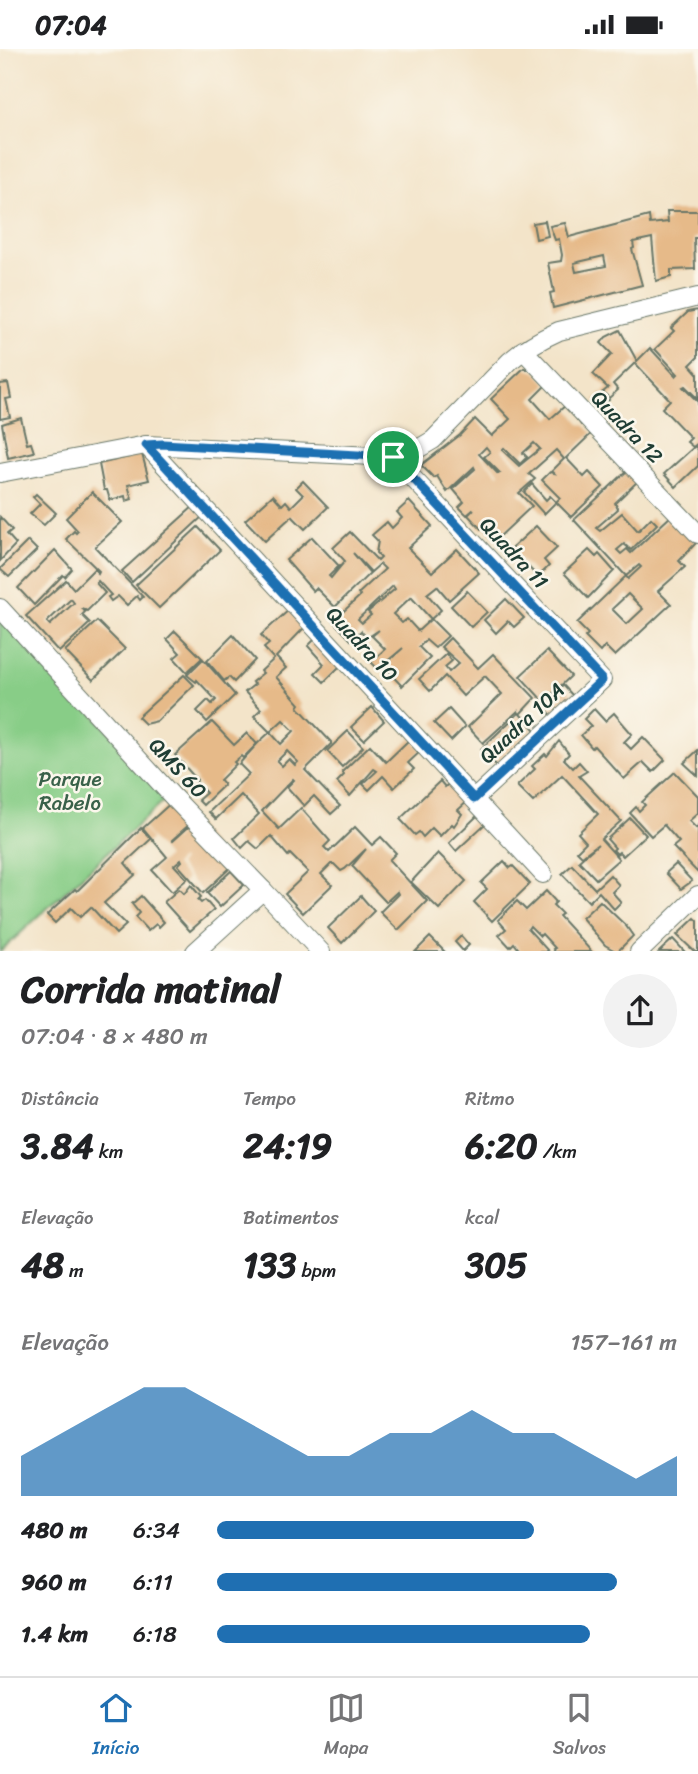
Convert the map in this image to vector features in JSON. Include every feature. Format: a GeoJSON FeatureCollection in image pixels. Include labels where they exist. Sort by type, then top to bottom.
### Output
{"type":"FeatureCollection","features":[{"type":"Feature","properties":{"kind":"street"},"geometry":{"type":"LineString","coordinates":[[0,473],[146,445],[393,457],[411,453],[433,440],[523,350],[559,331],[698,297]]}},
{"type":"Feature","properties":{"kind":"street","name":"Quadra 12"},"geometry":{"type":"LineString","coordinates":[[523,350],[698,534]]}},
{"type":"Feature","properties":{"kind":"street","name":"Quadra 10"},"geometry":{"type":"LineString","coordinates":[[146,445],[543,874]]}},
{"type":"Feature","properties":{"kind":"street","name":"Quadra 11"},"geometry":{"type":"LineString","coordinates":[[393,457],[602,680]]}},
{"type":"Feature","properties":{"kind":"street","name":"QMS 60"},"geometry":{"type":"LineString","coordinates":[[0,608],[174,798],[321,951]]}},
{"type":"Feature","properties":{"kind":"street","name":"Quadra 10A"},"geometry":{"type":"LineString","coordinates":[[474,799],[602,680]]}},
{"type":"Feature","properties":{"kind":"street"},"geometry":{"type":"LineString","coordinates":[[195,951],[263,890]]}},
{"type":"Feature","properties":{"kind":"street"},"geometry":{"type":"LineString","coordinates":[[639,951],[698,895]]}},
{"type":"Feature","properties":{"kind":"green space","name":"Parque Rabelo"},"geometry":{"type":"Polygon","coordinates":[[[0,612],[169,796],[0,951],[0,612]]]}},
{"type":"Feature","properties":{"kind":"building"},"geometry":{"type":"Polygon","coordinates":[[[667,211],[698,211],[698,238],[694,238],[695,269],[671,270],[671,277],[656,281],[652,238],[633,242],[632,249],[642,285],[553,308],[550,293],[554,292],[548,263],[561,261],[562,255],[559,239],[555,240],[550,226],[565,223],[569,237],[649,216],[650,224],[668,222],[667,211]],[[604,256],[574,263],[576,272],[606,266],[604,256]]]}},
{"type":"Feature","properties":{"kind":"building"},"geometry":{"type":"Polygon","coordinates":[[[545,221],[548,236],[536,239],[533,223],[545,221]]]}},
{"type":"Feature","properties":{"kind":"building"},"geometry":{"type":"Polygon","coordinates":[[[698,310],[698,357],[690,365],[698,374],[698,399],[683,387],[698,402],[698,443],[693,447],[687,442],[691,438],[662,408],[670,400],[635,363],[613,384],[618,390],[609,398],[603,392],[608,388],[593,374],[612,354],[601,343],[606,337],[620,330],[637,361],[650,348],[676,376],[678,374],[655,349],[674,331],[671,328],[688,312],[698,310]]]}},
{"type":"Feature","properties":{"kind":"building"},"geometry":{"type":"Polygon","coordinates":[[[524,368],[536,372],[547,384],[532,399],[550,419],[566,405],[581,425],[592,433],[566,458],[584,477],[589,472],[603,487],[571,517],[556,502],[560,498],[542,480],[550,472],[554,473],[552,471],[564,459],[556,450],[529,474],[535,479],[519,493],[532,506],[497,539],[485,526],[481,529],[468,515],[474,509],[467,515],[459,507],[464,502],[453,489],[475,469],[474,467],[447,492],[437,476],[434,478],[421,465],[460,435],[475,419],[492,436],[510,419],[491,399],[524,368]],[[534,443],[523,453],[527,457],[520,464],[504,448],[502,450],[519,466],[540,449],[534,443]],[[486,447],[479,454],[498,474],[500,473],[484,457],[490,452],[486,447]]]}},
{"type":"Feature","properties":{"kind":"building"},"geometry":{"type":"Polygon","coordinates":[[[8,383],[11,398],[6,399],[10,417],[0,419],[0,384],[8,383]]]}},
{"type":"Feature","properties":{"kind":"building"},"geometry":{"type":"Polygon","coordinates":[[[602,393],[609,400],[601,407],[595,400],[602,393]]]}},
{"type":"Feature","properties":{"kind":"building"},"geometry":{"type":"Polygon","coordinates":[[[21,418],[27,444],[31,443],[34,452],[8,458],[2,424],[21,418]]]}},
{"type":"Feature","properties":{"kind":"building"},"geometry":{"type":"Polygon","coordinates":[[[695,446],[698,450],[698,466],[676,487],[664,474],[695,446]]]}},
{"type":"Feature","properties":{"kind":"building"},"geometry":{"type":"Polygon","coordinates":[[[142,454],[149,480],[128,485],[132,499],[126,501],[125,496],[110,500],[107,490],[104,490],[99,464],[142,454]]]}},
{"type":"Feature","properties":{"kind":"building"},"geometry":{"type":"Polygon","coordinates":[[[628,470],[638,481],[615,503],[618,509],[596,528],[600,531],[622,513],[638,531],[651,518],[657,524],[631,550],[624,544],[617,550],[621,554],[627,549],[631,553],[671,516],[696,543],[679,561],[685,567],[658,591],[671,604],[615,656],[605,646],[600,652],[585,637],[588,634],[577,623],[626,576],[574,520],[628,470]],[[639,565],[626,576],[628,579],[641,567],[639,565]],[[628,594],[612,609],[627,624],[643,609],[628,594]]]}},
{"type":"Feature","properties":{"kind":"building"},"geometry":{"type":"Polygon","coordinates":[[[303,481],[328,507],[305,529],[292,516],[265,541],[245,520],[273,495],[282,505],[286,501],[291,507],[303,495],[296,488],[303,481]]]}},
{"type":"Feature","properties":{"kind":"building"},"geometry":{"type":"Polygon","coordinates":[[[532,484],[546,500],[550,496],[556,502],[544,514],[524,492],[532,484]]]}},
{"type":"Feature","properties":{"kind":"building"},"geometry":{"type":"Polygon","coordinates":[[[92,492],[122,522],[95,547],[143,597],[140,600],[137,596],[127,605],[118,596],[111,601],[108,597],[111,595],[98,581],[96,583],[105,593],[87,611],[82,608],[85,612],[82,615],[90,623],[59,652],[26,616],[66,580],[74,589],[94,569],[98,573],[99,571],[66,539],[74,531],[78,531],[66,518],[92,492]],[[71,599],[47,622],[50,625],[74,603],[71,599]]]}},
{"type":"Feature","properties":{"kind":"building"},"geometry":{"type":"Polygon","coordinates":[[[36,494],[56,513],[44,525],[30,514],[40,504],[33,497],[36,494]]]}},
{"type":"Feature","properties":{"kind":"building"},"geometry":{"type":"Polygon","coordinates":[[[409,501],[432,526],[408,548],[432,572],[457,549],[479,573],[449,600],[437,586],[427,594],[441,610],[431,619],[448,636],[435,648],[426,640],[419,647],[430,658],[402,686],[383,666],[403,648],[378,669],[371,662],[385,649],[372,636],[379,630],[367,638],[361,631],[351,640],[333,621],[385,569],[380,564],[371,572],[353,553],[370,573],[335,607],[316,588],[313,591],[286,560],[312,537],[339,566],[329,576],[331,578],[345,561],[333,548],[350,532],[378,561],[381,558],[376,553],[378,541],[372,535],[387,522],[392,528],[402,518],[397,512],[409,501]],[[393,586],[358,619],[362,623],[371,615],[368,612],[395,589],[393,586]],[[411,597],[393,614],[402,623],[407,619],[418,631],[431,619],[411,597]]]}},
{"type":"Feature","properties":{"kind":"building"},"geometry":{"type":"Polygon","coordinates":[[[194,506],[203,516],[132,582],[122,571],[194,506]]]}},
{"type":"Feature","properties":{"kind":"building"},"geometry":{"type":"Polygon","coordinates":[[[0,517],[12,530],[7,534],[16,544],[0,561],[0,517]]]}},
{"type":"Feature","properties":{"kind":"building"},"geometry":{"type":"Polygon","coordinates":[[[536,526],[557,548],[544,560],[549,566],[538,577],[511,549],[536,526]]]}},
{"type":"Feature","properties":{"kind":"building"},"geometry":{"type":"Polygon","coordinates":[[[198,527],[220,550],[159,608],[136,585],[198,527]]]}},
{"type":"Feature","properties":{"kind":"building"},"geometry":{"type":"Polygon","coordinates":[[[28,541],[37,550],[9,577],[0,569],[28,541]]]}},
{"type":"Feature","properties":{"kind":"building"},"geometry":{"type":"Polygon","coordinates":[[[55,550],[72,569],[34,605],[18,588],[55,550]]]}},
{"type":"Feature","properties":{"kind":"building"},"geometry":{"type":"Polygon","coordinates":[[[589,550],[596,557],[599,554],[614,571],[588,598],[564,573],[589,550]]]}},
{"type":"Feature","properties":{"kind":"building"},"geometry":{"type":"Polygon","coordinates":[[[467,591],[487,612],[471,627],[451,606],[467,591]]]}},
{"type":"Feature","properties":{"kind":"building"},"geometry":{"type":"Polygon","coordinates":[[[506,599],[524,618],[514,627],[508,621],[496,633],[484,620],[506,599]]]}},
{"type":"Feature","properties":{"kind":"building"},"geometry":{"type":"Polygon","coordinates":[[[290,609],[304,628],[276,657],[286,668],[276,677],[300,704],[298,707],[331,742],[305,770],[340,806],[331,814],[314,796],[304,806],[287,787],[293,779],[262,811],[279,829],[301,808],[330,841],[324,847],[329,852],[355,827],[372,845],[381,837],[396,853],[389,860],[427,901],[398,930],[380,912],[397,892],[386,902],[352,866],[366,849],[345,869],[341,871],[331,864],[321,874],[332,885],[303,913],[285,894],[308,872],[290,854],[288,856],[271,836],[258,849],[249,841],[242,848],[234,838],[259,814],[241,795],[216,819],[209,812],[249,774],[239,764],[270,732],[254,716],[261,709],[245,692],[255,684],[252,682],[274,659],[264,648],[269,644],[261,635],[290,609]],[[283,720],[270,732],[281,744],[294,731],[283,720]],[[287,751],[277,761],[282,766],[289,759],[295,765],[298,762],[287,751]]]}},
{"type":"Feature","properties":{"kind":"building"},"geometry":{"type":"Polygon","coordinates":[[[97,621],[125,649],[93,680],[65,651],[97,621]]]}},
{"type":"Feature","properties":{"kind":"building"},"geometry":{"type":"Polygon","coordinates":[[[175,631],[202,658],[187,672],[174,658],[180,653],[167,639],[175,631]]]}},
{"type":"Feature","properties":{"kind":"building"},"geometry":{"type":"Polygon","coordinates":[[[233,635],[255,660],[234,682],[229,677],[224,681],[207,661],[233,635]]]}},
{"type":"Feature","properties":{"kind":"building"},"geometry":{"type":"Polygon","coordinates":[[[317,637],[342,664],[324,682],[315,673],[324,664],[308,646],[317,637]]]}},
{"type":"Feature","properties":{"kind":"building"},"geometry":{"type":"Polygon","coordinates":[[[450,638],[478,668],[493,654],[535,698],[520,714],[535,730],[497,766],[481,749],[519,713],[518,711],[483,743],[468,727],[502,694],[485,676],[463,696],[445,676],[430,691],[419,679],[446,654],[452,661],[445,667],[449,672],[459,663],[441,647],[450,638]]]}},
{"type":"Feature","properties":{"kind":"building"},"geometry":{"type":"Polygon","coordinates":[[[547,651],[571,676],[551,695],[563,685],[573,696],[552,716],[542,704],[544,702],[520,676],[547,651]]]}},
{"type":"Feature","properties":{"kind":"building"},"geometry":{"type":"Polygon","coordinates":[[[203,659],[235,695],[207,722],[197,711],[208,700],[212,704],[216,700],[197,680],[196,682],[187,675],[203,659]]]}},
{"type":"Feature","properties":{"kind":"building"},"geometry":{"type":"Polygon","coordinates":[[[184,675],[194,685],[157,721],[145,724],[138,717],[184,675]]]}},
{"type":"Feature","properties":{"kind":"building"},"geometry":{"type":"Polygon","coordinates":[[[372,707],[384,721],[364,740],[351,727],[372,707]]]}},
{"type":"Feature","properties":{"kind":"building"},"geometry":{"type":"Polygon","coordinates":[[[449,709],[465,727],[451,741],[434,723],[449,709]]]}},
{"type":"Feature","properties":{"kind":"building"},"geometry":{"type":"Polygon","coordinates":[[[594,709],[605,721],[614,713],[632,734],[624,742],[631,749],[643,737],[665,760],[653,772],[643,762],[624,779],[581,735],[591,726],[584,719],[594,709]]]}},
{"type":"Feature","properties":{"kind":"building"},"geometry":{"type":"Polygon","coordinates":[[[212,722],[234,745],[247,733],[257,744],[243,758],[241,756],[234,762],[236,764],[220,780],[224,785],[203,805],[198,800],[206,793],[175,755],[212,722]]]}},
{"type":"Feature","properties":{"kind":"building"},"geometry":{"type":"Polygon","coordinates":[[[348,731],[363,747],[342,767],[327,751],[348,731]]]}},
{"type":"Feature","properties":{"kind":"building"},"geometry":{"type":"Polygon","coordinates":[[[411,738],[422,750],[408,763],[414,769],[394,788],[383,776],[369,790],[363,784],[377,771],[374,769],[350,796],[337,782],[344,775],[342,772],[370,745],[386,762],[411,738]]]}},
{"type":"Feature","properties":{"kind":"building"},"geometry":{"type":"Polygon","coordinates":[[[559,741],[569,754],[564,759],[573,768],[579,762],[587,771],[579,776],[621,821],[601,839],[619,859],[596,879],[579,861],[598,844],[582,856],[577,851],[586,842],[578,833],[598,814],[562,775],[533,802],[517,786],[535,769],[532,766],[545,754],[547,756],[559,741]]]}},
{"type":"Feature","properties":{"kind":"building"},"geometry":{"type":"Polygon","coordinates":[[[698,750],[698,776],[684,763],[698,750]]]}},
{"type":"Feature","properties":{"kind":"building"},"geometry":{"type":"Polygon","coordinates":[[[675,772],[698,796],[698,813],[689,821],[696,828],[698,826],[698,873],[673,847],[679,842],[664,825],[651,836],[630,813],[636,807],[639,811],[645,805],[642,802],[675,772]]]}},
{"type":"Feature","properties":{"kind":"building"},"geometry":{"type":"Polygon","coordinates":[[[440,781],[445,787],[452,781],[469,800],[458,810],[462,814],[454,826],[452,824],[440,836],[432,828],[423,837],[419,832],[415,835],[400,819],[440,781]]]}},
{"type":"Feature","properties":{"kind":"building"},"geometry":{"type":"Polygon","coordinates":[[[172,802],[191,823],[172,840],[194,822],[230,868],[203,893],[178,865],[181,859],[174,865],[187,879],[172,892],[152,870],[167,857],[143,828],[172,802]]]}},
{"type":"Feature","properties":{"kind":"building"},"geometry":{"type":"Polygon","coordinates":[[[478,815],[485,824],[456,851],[449,843],[478,815]]]}},
{"type":"Feature","properties":{"kind":"building"},"geometry":{"type":"Polygon","coordinates":[[[630,818],[646,835],[623,856],[613,850],[615,848],[607,839],[630,818]]]}},
{"type":"Feature","properties":{"kind":"building"},"geometry":{"type":"Polygon","coordinates":[[[141,828],[151,839],[125,863],[135,875],[104,903],[126,925],[116,934],[91,907],[80,917],[71,908],[55,923],[47,915],[75,889],[77,891],[141,828]]]}},
{"type":"Feature","properties":{"kind":"building"},"geometry":{"type":"Polygon","coordinates":[[[438,853],[466,881],[439,909],[411,882],[438,853]]]}},
{"type":"Feature","properties":{"kind":"building"},"geometry":{"type":"Polygon","coordinates":[[[504,861],[510,868],[513,866],[530,884],[492,921],[474,902],[487,889],[481,883],[504,861]]]}},
{"type":"Feature","properties":{"kind":"building"},"geometry":{"type":"Polygon","coordinates":[[[676,864],[692,881],[681,889],[666,873],[676,864]]]}},
{"type":"Feature","properties":{"kind":"building"},"geometry":{"type":"Polygon","coordinates":[[[572,865],[595,889],[610,875],[619,885],[612,892],[621,902],[614,909],[599,892],[589,902],[562,874],[572,865]]]}},
{"type":"Feature","properties":{"kind":"building"},"geometry":{"type":"Polygon","coordinates":[[[231,871],[244,885],[220,907],[207,893],[231,871]]]}},
{"type":"Feature","properties":{"kind":"building"},"geometry":{"type":"Polygon","coordinates":[[[191,885],[201,897],[198,900],[201,903],[205,900],[214,910],[190,931],[164,902],[179,889],[184,894],[191,885]]]}},
{"type":"Feature","properties":{"kind":"building"},"geometry":{"type":"Polygon","coordinates":[[[546,891],[556,902],[553,905],[562,914],[559,916],[591,951],[554,951],[555,948],[542,934],[540,936],[530,926],[528,929],[548,951],[520,951],[514,943],[510,947],[499,935],[506,929],[498,920],[517,901],[526,910],[546,891]]]}},
{"type":"Feature","properties":{"kind":"building"},"geometry":{"type":"Polygon","coordinates":[[[141,896],[164,922],[159,927],[156,924],[148,931],[135,917],[139,913],[132,904],[141,896]]]}},
{"type":"Feature","properties":{"kind":"building"},"geometry":{"type":"Polygon","coordinates":[[[361,896],[374,911],[342,943],[328,928],[361,896]]]}},
{"type":"Feature","properties":{"kind":"building"},"geometry":{"type":"Polygon","coordinates":[[[600,901],[633,936],[615,951],[605,945],[582,918],[600,901]]]}},
{"type":"Feature","properties":{"kind":"building"},"geometry":{"type":"Polygon","coordinates":[[[695,918],[698,921],[698,951],[694,951],[677,935],[695,918]]]}},
{"type":"Feature","properties":{"kind":"building"},"geometry":{"type":"Polygon","coordinates":[[[461,936],[469,945],[463,951],[455,942],[461,936]]]}},
{"type":"Feature","properties":{"kind":"building"},"geometry":{"type":"Polygon","coordinates":[[[430,937],[444,951],[416,951],[430,937]]]}},
{"type":"Feature","properties":{"kind":"building"},"geometry":{"type":"Polygon","coordinates":[[[673,939],[684,951],[660,951],[673,939]]]}},
{"type":"Feature","properties":{"kind":"route"},"geometry":{"type":"LineString","coordinates":[[146,445],[393,457],[602,680],[474,799],[146,445]]}}]}
